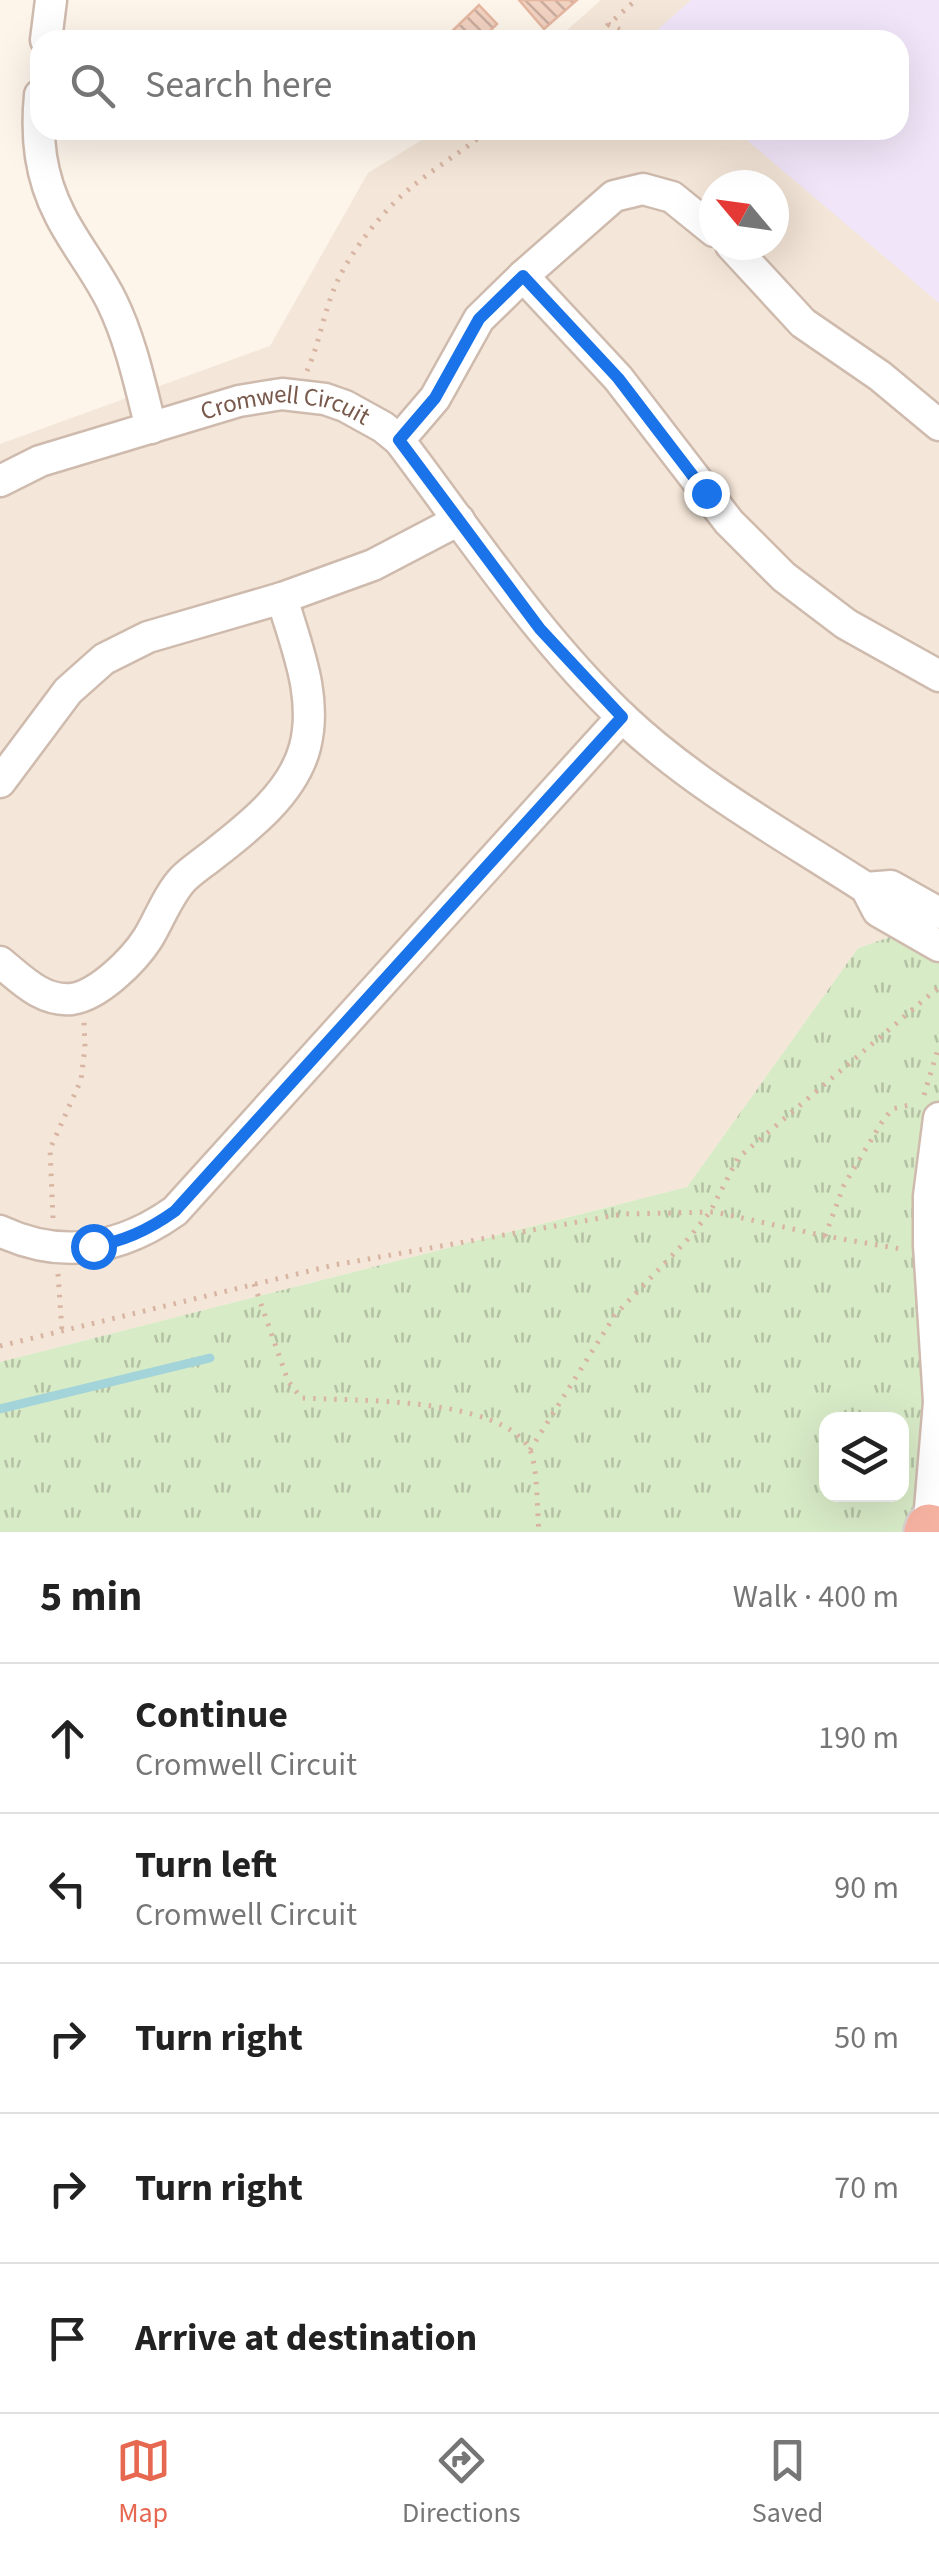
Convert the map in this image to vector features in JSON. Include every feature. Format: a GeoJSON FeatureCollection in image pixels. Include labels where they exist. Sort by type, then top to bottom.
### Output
{"type":"FeatureCollection","features":[{"type":"Feature","properties":{"kind":"street"},"geometry":{"type":"LineString","coordinates":[[47,30],[51,0]]}},
{"type":"Feature","properties":{"kind":"street"},"geometry":{"type":"LineString","coordinates":[[37,140],[60,215],[98,276],[128,341],[151,428]]}},
{"type":"Feature","properties":{"kind":"street"},"geometry":{"type":"LineString","coordinates":[[399,440],[435,398],[479,319],[614,196],[643,189],[672,197],[699,219]]}},
{"type":"Feature","properties":{"kind":"street"},"geometry":{"type":"LineString","coordinates":[[745,260],[803,322],[880,376],[939,425]]}},
{"type":"Feature","properties":{"kind":"street"},"geometry":{"type":"LineString","coordinates":[[523,276],[618,378],[729,522],[784,577],[846,624],[939,676]]}},
{"type":"Feature","properties":{"kind":"street","name":"Cromwell Circuit"},"geometry":{"type":"LineString","coordinates":[[0,482],[40,461],[239,401],[282,394],[345,406],[399,440],[540,629],[622,717],[722,795],[866,888],[878,911],[939,946]]}},
{"type":"Feature","properties":{"kind":"street"},"geometry":{"type":"LineString","coordinates":[[0,782],[68,691],[104,660],[148,637],[282,598],[374,564],[459,520]]}},
{"type":"Feature","properties":{"kind":"street"},"geometry":{"type":"LineString","coordinates":[[0,962],[34,990],[52,998],[83,996],[106,984],[144,943],[181,881],[246,829],[288,784],[305,748],[310,708],[282,598]]}},
{"type":"Feature","properties":{"kind":"street"},"geometry":{"type":"LineString","coordinates":[[0,1232],[25,1243],[55,1239],[70,1249],[115,1243],[175,1211],[622,717]]}},
{"type":"Feature","properties":{"kind":"street","name":"Cromwell Circuit"},"geometry":{"type":"LineString","coordinates":[[866,888],[891,886],[939,912]]}},
{"type":"Feature","properties":{"kind":"street"},"geometry":{"type":"LineString","coordinates":[[928,1530],[939,1402],[933,1307],[920,1248],[939,1118]]}},
{"type":"Feature","properties":{"kind":"path"},"geometry":{"type":"LineString","coordinates":[[602,30],[636,0]]}},
{"type":"Feature","properties":{"kind":"path"},"geometry":{"type":"LineString","coordinates":[[608,24],[621,30]]}},
{"type":"Feature","properties":{"kind":"path"},"geometry":{"type":"LineString","coordinates":[[303,381],[319,344],[335,285],[370,230],[410,188],[476,140]]}},
{"type":"Feature","properties":{"kind":"path"},"geometry":{"type":"LineString","coordinates":[[530,1450],[615,1315],[710,1212],[738,1158],[939,987]]}},
{"type":"Feature","properties":{"kind":"path"},"geometry":{"type":"LineString","coordinates":[[62,1331],[50,1148],[81,1080],[85,1047],[83,996]]}},
{"type":"Feature","properties":{"kind":"path"},"geometry":{"type":"LineString","coordinates":[[826,1236],[844,1185],[882,1122],[899,1106],[922,1103],[939,1046]]}},
{"type":"Feature","properties":{"kind":"path"},"geometry":{"type":"LineString","coordinates":[[0,1346],[334,1265],[623,1214],[710,1212],[826,1236],[920,1248]]}},
{"type":"Feature","properties":{"kind":"path"},"geometry":{"type":"LineString","coordinates":[[254,1284],[288,1380],[301,1398],[460,1410],[510,1428],[530,1450],[539,1532]]}},
{"type":"Feature","properties":{"kind":"shaded area"},"geometry":{"type":"Polygon","coordinates":[[[601,0],[939,0],[939,920],[858,948],[687,1187],[653,1199],[635,1200],[0,1362],[0,444],[270,346],[368,173],[422,140],[909,140],[909,30],[567,30],[601,0]]]}},
{"type":"Feature","properties":{"kind":"shaded area"},"geometry":{"type":"Polygon","coordinates":[[[691,0],[939,0],[939,303],[789,176],[789,170],[782,170],[747,140],[909,140],[909,30],[657,30],[691,0]]]}},
{"type":"Feature","properties":{"kind":"green space"},"geometry":{"type":"Polygon","coordinates":[[[939,920],[939,1532],[0,1532],[0,1362],[687,1187],[858,948],[939,920]]]}},
{"type":"Feature","properties":{"kind":"building"},"geometry":{"type":"Polygon","coordinates":[[[519,0],[577,0],[544,29],[519,0]]]}},
{"type":"Feature","properties":{"kind":"building"},"geometry":{"type":"Polygon","coordinates":[[[479,5],[497,24],[491,30],[453,30],[479,5]]]}},
{"type":"Feature","properties":{"kind":"waterway"},"geometry":{"type":"LineString","coordinates":[[0,1409],[210,1358]]}},
{"type":"Feature","properties":{"kind":"route"},"geometry":{"type":"LineString","coordinates":[[93,1246],[115,1243],[175,1211],[622,717],[540,629],[399,440],[435,398],[479,319],[523,276],[618,378],[706,493]]}}]}
